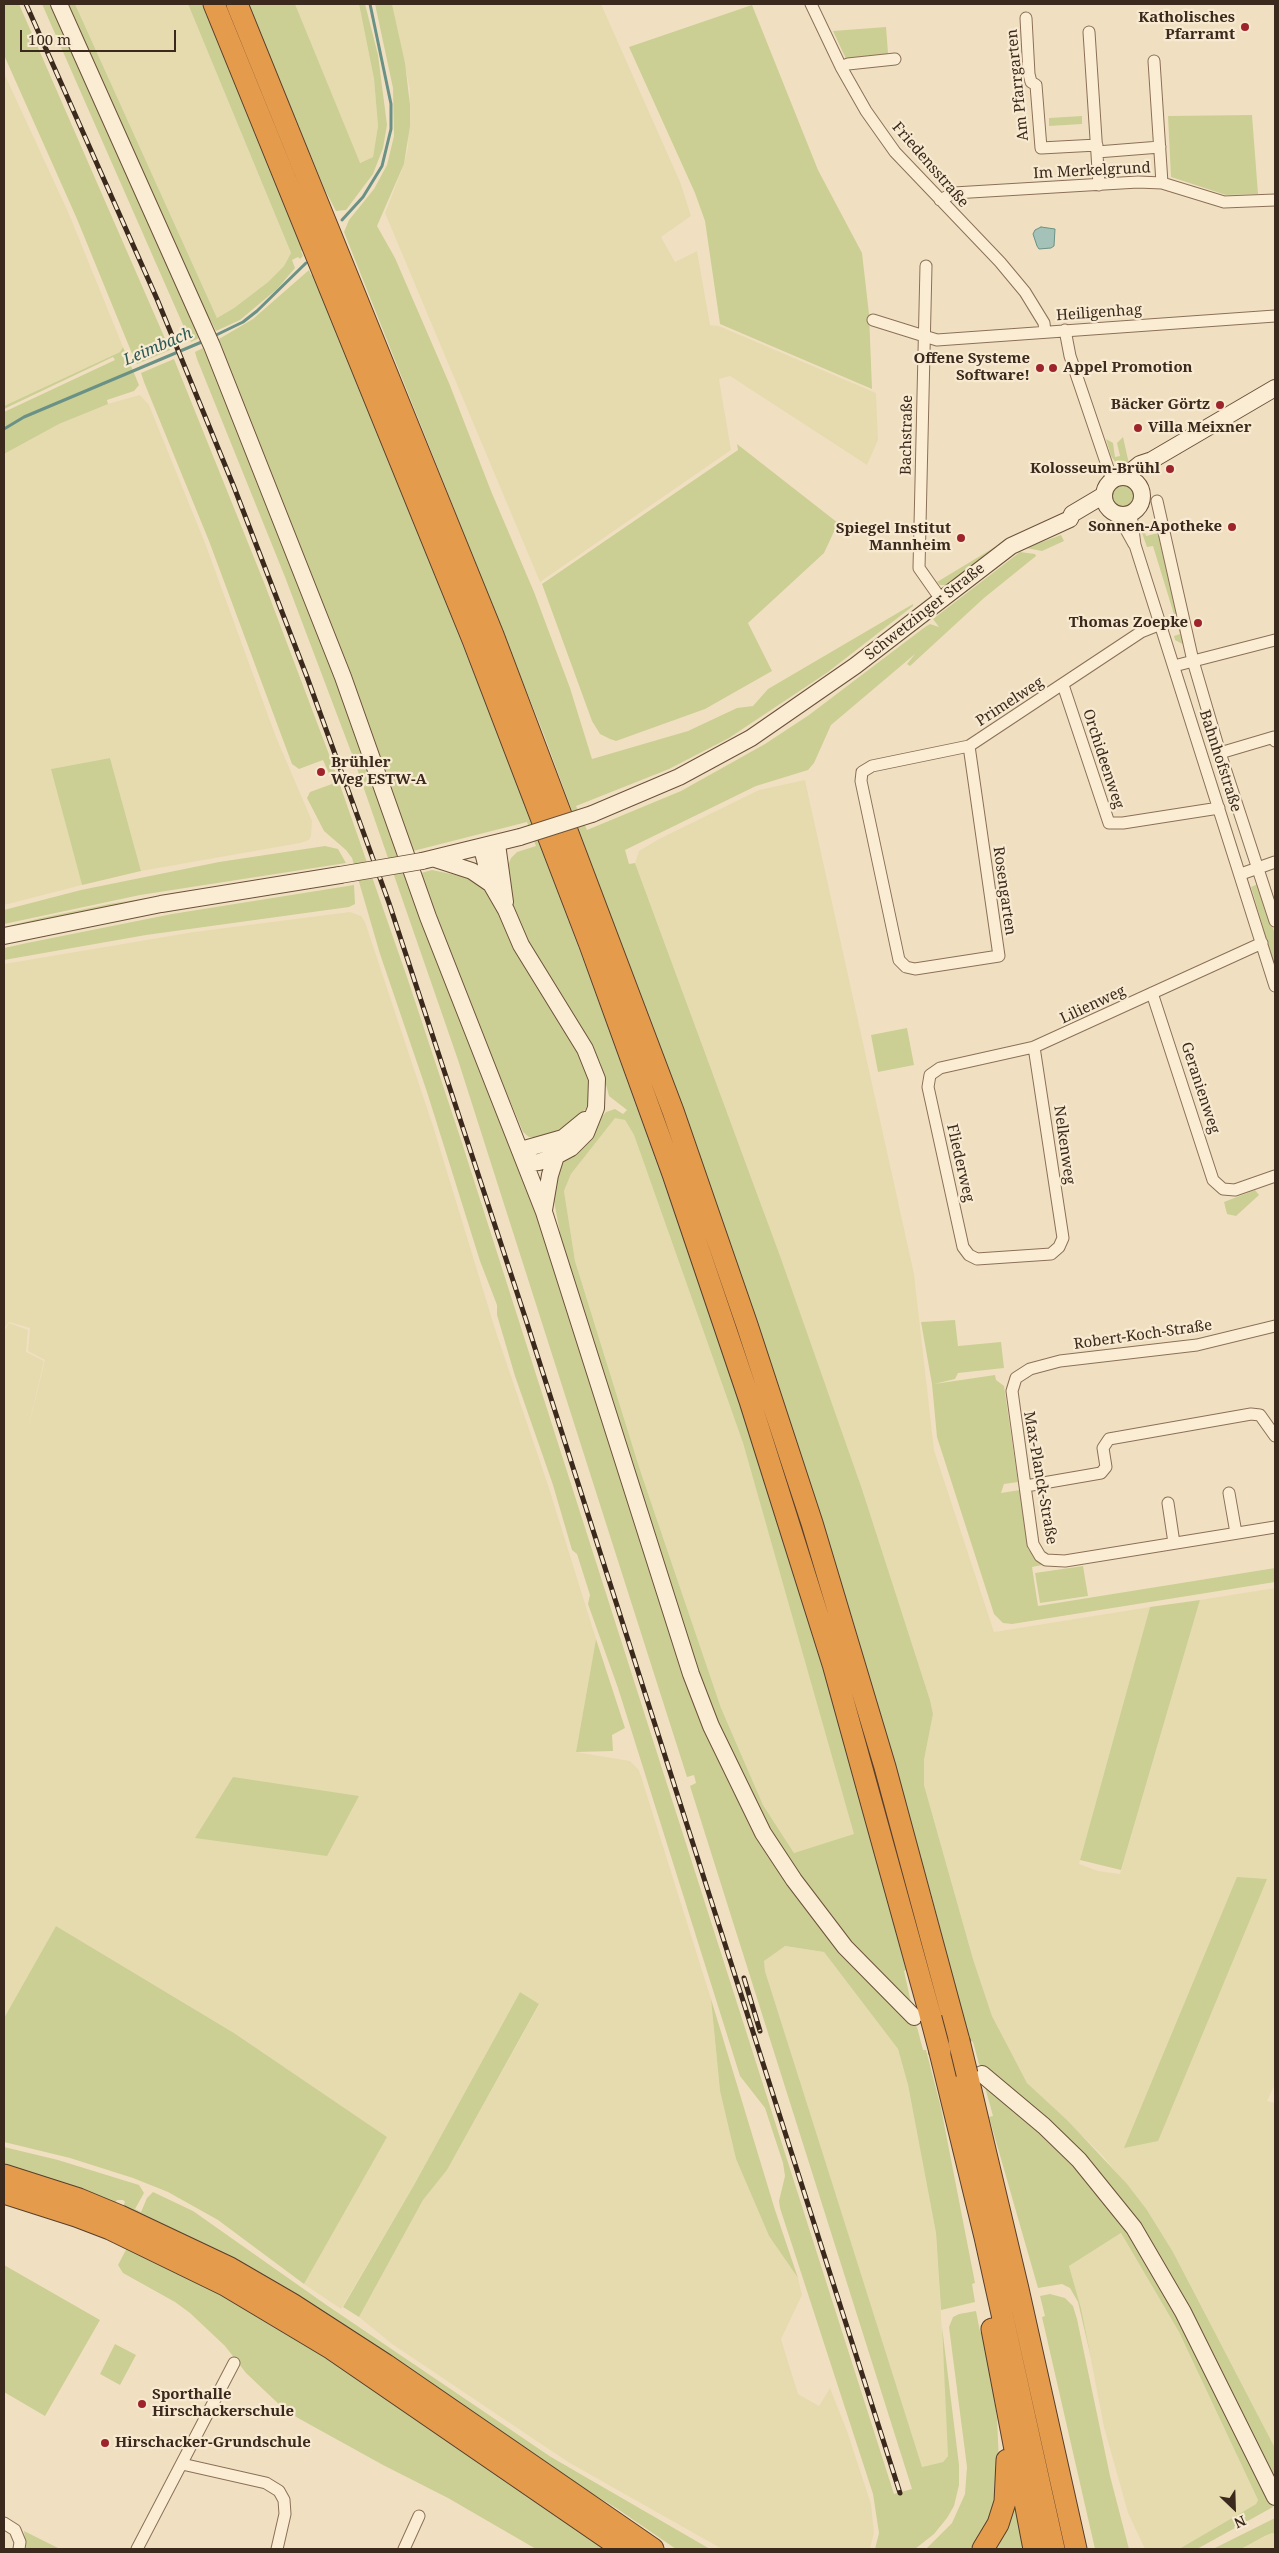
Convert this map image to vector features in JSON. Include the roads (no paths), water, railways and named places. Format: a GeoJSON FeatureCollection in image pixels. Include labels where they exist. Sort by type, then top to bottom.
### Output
{"type":"FeatureCollection","features":[{"type":"Feature","properties":{"kind":"highway"},"geometry":{"type":"LineString","coordinates":[[214,4],[316,251],[476,649],[590,945],[673,1174],[750,1401],[824,1635],[923,2017],[940,2052],[971,2180],[978,2253],[1002,2300],[1062,2487],[1076,2549]]}},
{"type":"Feature","properties":{"kind":"highway"},"geometry":{"type":"LineString","coordinates":[[237,4],[490,626],[588,881],[673,1111],[756,1352],[828,1577],[885,1767],[959,2041],[974,2074],[1002,2300],[1009,2427],[1005,2502],[998,2524],[983,2549]]}},
{"type":"Feature","properties":{"kind":"highway"},"geometry":{"type":"LineString","coordinates":[[4,2175],[79,2199],[120,2216],[230,2268],[379,2360],[654,2549]]}},
{"type":"Feature","properties":{"kind":"highway"},"geometry":{"type":"LineString","coordinates":[[4,2193],[110,2230],[225,2285],[332,2350],[623,2549]]}},
{"type":"Feature","properties":{"kind":"highway"},"geometry":{"type":"LineString","coordinates":[[1002,2300],[1054,2549]]}},
{"type":"Feature","properties":{"kind":"highway"},"geometry":{"type":"LineString","coordinates":[[1009,2427],[1034,2549]]}},
{"type":"Feature","properties":{"kind":"highway"},"geometry":{"type":"LineString","coordinates":[[1062,2487],[1077,2514],[1086,2549]]}},
{"type":"Feature","properties":{"kind":"main road"},"geometry":{"type":"LineString","coordinates":[[59,4],[209,339],[343,677],[428,916],[524,1156],[544,1212],[691,1674],[720,1748],[763,1833],[798,1887],[846,1947],[923,2017]]}},
{"type":"Feature","properties":{"kind":"main road"},"geometry":{"type":"LineString","coordinates":[[1152,460],[1139,484],[1142,501],[1136,511],[1116,509],[1106,487],[1140,464],[1152,460],[1275,388]]}},
{"type":"Feature","properties":{"kind":"main road"},"geometry":{"type":"LineString","coordinates":[[1118,479],[1139,484]]}},
{"type":"Feature","properties":{"kind":"main road","name":"Schwetzinger Straße"},"geometry":{"type":"LineString","coordinates":[[4,936],[160,904],[427,860],[490,846],[592,814],[688,773],[751,738],[787,715],[855,666],[940,598],[1011,546],[1070,519],[1075,520],[1116,509]]}},
{"type":"Feature","properties":{"kind":"main road"},"geometry":{"type":"LineString","coordinates":[[490,846],[491,884]]}},
{"type":"Feature","properties":{"kind":"main road"},"geometry":{"type":"LineString","coordinates":[[490,846],[506,910]]}},
{"type":"Feature","properties":{"kind":"main road"},"geometry":{"type":"LineString","coordinates":[[427,860],[472,872],[491,884],[506,910],[528,958],[591,1059],[598,1089],[594,1112],[586,1133],[570,1148],[556,1156],[539,1162],[524,1156]]}},
{"type":"Feature","properties":{"kind":"main road"},"geometry":{"type":"LineString","coordinates":[[524,1156],[563,1138],[578,1128],[594,1112]]}},
{"type":"Feature","properties":{"kind":"main road"},"geometry":{"type":"LineString","coordinates":[[544,1212],[550,1175],[556,1156]]}},
{"type":"Feature","properties":{"kind":"main road"},"geometry":{"type":"LineString","coordinates":[[974,2074],[1044,2126],[1079,2160],[1134,2228],[1183,2312],[1275,2498]]}},
{"type":"Feature","properties":{"kind":"street","name":"Friedensstraße"},"geometry":{"type":"LineString","coordinates":[[811,4],[841,68],[866,112],[895,152],[1000,262],[1025,292],[1044,323],[1045,332]]}},
{"type":"Feature","properties":{"kind":"street","name":"Am Pfarrgarten"},"geometry":{"type":"LineString","coordinates":[[1026,18],[1029,74],[1031,82],[1036,85],[1040,148],[1097,149]]}},
{"type":"Feature","properties":{"kind":"street"},"geometry":{"type":"LineString","coordinates":[[1089,32],[1099,185]]}},
{"type":"Feature","properties":{"kind":"street"},"geometry":{"type":"LineString","coordinates":[[841,68],[848,64],[895,59]]}},
{"type":"Feature","properties":{"kind":"street"},"geometry":{"type":"LineString","coordinates":[[1154,61],[1162,183]]}},
{"type":"Feature","properties":{"kind":"street"},"geometry":{"type":"LineString","coordinates":[[1097,149],[1160,147]]}},
{"type":"Feature","properties":{"kind":"street","name":"Im Merkelgrund"},"geometry":{"type":"LineString","coordinates":[[940,200],[954,193],[1138,182],[1162,183],[1224,202],[1275,200]]}},
{"type":"Feature","properties":{"kind":"street","name":"Bachstraße"},"geometry":{"type":"LineString","coordinates":[[926,266],[919,568],[940,598]]}},
{"type":"Feature","properties":{"kind":"street","name":"Heiligenhag"},"geometry":{"type":"LineString","coordinates":[[873,320],[936,340],[954,340],[1065,330],[1275,316]]}},
{"type":"Feature","properties":{"kind":"street"},"geometry":{"type":"LineString","coordinates":[[1065,330],[1070,356],[1118,479]]}},
{"type":"Feature","properties":{"kind":"street","name":"Bahnhofstraße"},"geometry":{"type":"LineString","coordinates":[[1157,501],[1193,661],[1220,753],[1275,921]]}},
{"type":"Feature","properties":{"kind":"street","name":"Bahnhofstraße"},"geometry":{"type":"LineString","coordinates":[[1116,509],[1135,545],[1275,986]]}},
{"type":"Feature","properties":{"kind":"street","name":"Primelweg"},"geometry":{"type":"LineString","coordinates":[[862,772],[872,766],[969,746],[1141,632],[1161,624]]}},
{"type":"Feature","properties":{"kind":"street"},"geometry":{"type":"LineString","coordinates":[[1174,666],[1275,640]]}},
{"type":"Feature","properties":{"kind":"street","name":"Orchideenweg"},"geometry":{"type":"LineString","coordinates":[[1063,685],[1109,823],[1123,823],[1219,808]]}},
{"type":"Feature","properties":{"kind":"street"},"geometry":{"type":"LineString","coordinates":[[1220,753],[1274,737],[1275,741]]}},
{"type":"Feature","properties":{"kind":"street","name":"Rosengarten"},"geometry":{"type":"LineString","coordinates":[[862,772],[861,781],[899,960],[906,967],[915,969],[999,956],[969,746]]}},
{"type":"Feature","properties":{"kind":"street"},"geometry":{"type":"LineString","coordinates":[[1241,874],[1275,862]]}},
{"type":"Feature","properties":{"kind":"street","name":"Lilienweg"},"geometry":{"type":"LineString","coordinates":[[930,1075],[940,1068],[1034,1047],[1262,943]]}},
{"type":"Feature","properties":{"kind":"street","name":"Geranienweg"},"geometry":{"type":"LineString","coordinates":[[1152,993],[1213,1180],[1223,1189],[1235,1190],[1275,1176]]}},
{"type":"Feature","properties":{"kind":"street","name":"Nelkenweg"},"geometry":{"type":"LineString","coordinates":[[969,1255],[977,1259],[1051,1254],[1059,1247],[1063,1238],[1034,1047]]}},
{"type":"Feature","properties":{"kind":"street","name":"Fliederweg"},"geometry":{"type":"LineString","coordinates":[[930,1075],[928,1088],[963,1247],[969,1255]]}},
{"type":"Feature","properties":{"kind":"street","name":"Robert-Koch-Straße"},"geometry":{"type":"LineString","coordinates":[[1016,1378],[1030,1370],[1060,1361],[1197,1345],[1275,1326]]}},
{"type":"Feature","properties":{"kind":"street","name":"Max-Planck-Straße"},"geometry":{"type":"LineString","coordinates":[[1016,1378],[1012,1391],[1012,1404],[1035,1550],[1046,1560],[1065,1561],[1174,1543]]}},
{"type":"Feature","properties":{"kind":"street"},"geometry":{"type":"LineString","coordinates":[[1026,1486],[1101,1473],[1106,1467],[1103,1448],[1109,1439],[1252,1414],[1260,1415],[1275,1436]]}},
{"type":"Feature","properties":{"kind":"street"},"geometry":{"type":"LineString","coordinates":[[1230,1492],[1236,1533]]}},
{"type":"Feature","properties":{"kind":"street"},"geometry":{"type":"LineString","coordinates":[[1168,1503],[1174,1543],[1275,1527]]}},
{"type":"Feature","properties":{"kind":"street"},"geometry":{"type":"LineString","coordinates":[[138,2549],[234,2363]]}},
{"type":"Feature","properties":{"kind":"street"},"geometry":{"type":"LineString","coordinates":[[182,2464],[266,2483],[280,2491],[284,2500],[285,2514],[277,2549]]}},
{"type":"Feature","properties":{"kind":"street"},"geometry":{"type":"LineString","coordinates":[[404,2549],[419,2516]]}},
{"type":"Feature","properties":{"kind":"street"},"geometry":{"type":"LineString","coordinates":[[4,2523],[15,2530],[20,2542],[19,2549]]}},
{"type":"Feature","properties":{"kind":"water"},"geometry":{"type":"Polygon","coordinates":[[[1041,227],[1055,229],[1054,246],[1051,248],[1039,249],[1037,246],[1033,234],[1035,230],[1041,227]]]}},
{"type":"Feature","properties":{"kind":"waterway","name":"Leimbach"},"geometry":{"type":"LineString","coordinates":[[342,220],[363,197],[382,166],[391,129],[391,104],[370,4]]}},
{"type":"Feature","properties":{"kind":"waterway","name":"Leimbach"},"geometry":{"type":"LineString","coordinates":[[212,337],[243,322],[257,311],[306,263]]}},
{"type":"Feature","properties":{"kind":"waterway","name":"Leimbach"},"geometry":{"type":"LineString","coordinates":[[4,429],[24,417],[204,341]]}},
{"type":"Feature","properties":{"kind":"railway"},"geometry":{"type":"LineString","coordinates":[[26,4],[157,299],[234,487],[307,677],[389,903],[526,1320],[900,2493]]}},
{"type":"Feature","properties":{"kind":"railway"},"geometry":{"type":"LineString","coordinates":[[744,1978],[760,2031]]}},
{"type":"Feature","properties":{"kind":"place","name":"Katholisches Pfarramt"},"geometry":{"type":"Point","coordinates":[1245,27]}},
{"type":"Feature","properties":{"kind":"place","name":"Offene Systeme Software!"},"geometry":{"type":"Point","coordinates":[1040,368]}},
{"type":"Feature","properties":{"kind":"place","name":"Appel Promotion"},"geometry":{"type":"Point","coordinates":[1053,368]}},
{"type":"Feature","properties":{"kind":"place","name":"Bäcker Görtz"},"geometry":{"type":"Point","coordinates":[1220,405]}},
{"type":"Feature","properties":{"kind":"place","name":"Villa Meixner"},"geometry":{"type":"Point","coordinates":[1138,428]}},
{"type":"Feature","properties":{"kind":"place","name":"Kolosseum-Brühl"},"geometry":{"type":"Point","coordinates":[1170,469]}},
{"type":"Feature","properties":{"kind":"place","name":"Sonnen-Apotheke"},"geometry":{"type":"Point","coordinates":[1232,527]}},
{"type":"Feature","properties":{"kind":"place","name":"Spiegel Institut Mannheim"},"geometry":{"type":"Point","coordinates":[961,538]}},
{"type":"Feature","properties":{"kind":"place","name":"Thomas Zoepke"},"geometry":{"type":"Point","coordinates":[1198,623]}},
{"type":"Feature","properties":{"kind":"place","name":"Brühler Weg ESTW-A"},"geometry":{"type":"Point","coordinates":[321,772]}},
{"type":"Feature","properties":{"kind":"place","name":"Sporthalle Hirschackerschule"},"geometry":{"type":"Point","coordinates":[142,2404]}},
{"type":"Feature","properties":{"kind":"place","name":"Hirschacker-Grundschule"},"geometry":{"type":"Point","coordinates":[105,2443]}}]}
